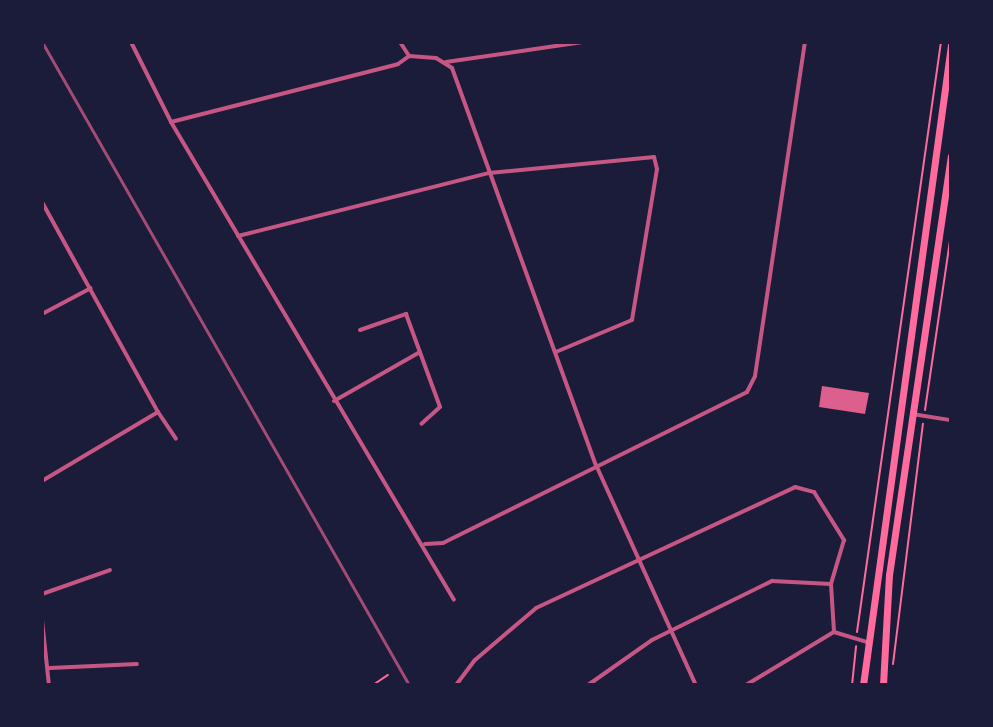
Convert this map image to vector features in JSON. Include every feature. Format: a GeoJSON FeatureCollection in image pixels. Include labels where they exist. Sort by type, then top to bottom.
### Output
{"type":"FeatureCollection","features":[{"type":"Feature","properties":{"kind":"highway"},"geometry":{"type":"LineString","coordinates":[[863,685],[951,45]]}},
{"type":"Feature","properties":{"kind":"highway"},"geometry":{"type":"LineString","coordinates":[[883,685],[884,622],[951,157]]}},
{"type":"Feature","properties":{"kind":"street"},"geometry":{"type":"LineString","coordinates":[[131,42],[171,122],[334,401],[425,544],[454,600]]}},
{"type":"Feature","properties":{"kind":"street"},"geometry":{"type":"LineString","coordinates":[[400,42],[409,56]]}},
{"type":"Feature","properties":{"kind":"street"},"geometry":{"type":"LineString","coordinates":[[171,122],[398,64],[409,56],[446,62],[583,42]]}},
{"type":"Feature","properties":{"kind":"street"},"geometry":{"type":"LineString","coordinates":[[425,544],[443,543],[747,392],[755,376],[805,42]]}},
{"type":"Feature","properties":{"kind":"street"},"geometry":{"type":"LineString","coordinates":[[446,62],[596,465],[696,685]]}},
{"type":"Feature","properties":{"kind":"street"},"geometry":{"type":"LineString","coordinates":[[238,236],[489,173],[654,157],[657,169],[632,320],[556,352]]}},
{"type":"Feature","properties":{"kind":"street"},"geometry":{"type":"LineString","coordinates":[[42,202],[176,439]]}},
{"type":"Feature","properties":{"kind":"street"},"geometry":{"type":"LineString","coordinates":[[42,314],[91,288]]}},
{"type":"Feature","properties":{"kind":"street"},"geometry":{"type":"LineString","coordinates":[[360,330],[406,314],[440,407],[421,424]]}},
{"type":"Feature","properties":{"kind":"street"},"geometry":{"type":"LineString","coordinates":[[334,401],[420,352]]}},
{"type":"Feature","properties":{"kind":"street"},"geometry":{"type":"LineString","coordinates":[[42,481],[158,412]]}},
{"type":"Feature","properties":{"kind":"street"},"geometry":{"type":"LineString","coordinates":[[912,414],[951,420]]}},
{"type":"Feature","properties":{"kind":"street"},"geometry":{"type":"LineString","coordinates":[[456,685],[475,660],[536,608],[795,487],[814,492],[844,540],[831,584],[834,632]]}},
{"type":"Feature","properties":{"kind":"street"},"geometry":{"type":"LineString","coordinates":[[42,594],[110,570]]}},
{"type":"Feature","properties":{"kind":"street"},"geometry":{"type":"LineString","coordinates":[[588,685],[671,631],[772,581],[831,584]]}},
{"type":"Feature","properties":{"kind":"street"},"geometry":{"type":"LineString","coordinates":[[42,620],[50,668],[49,685],[42,685]]}},
{"type":"Feature","properties":{"kind":"street"},"geometry":{"type":"LineString","coordinates":[[746,685],[834,632],[867,642]]}},
{"type":"Feature","properties":{"kind":"street"},"geometry":{"type":"LineString","coordinates":[[50,668],[137,664]]}},
{"type":"Feature","properties":{"kind":"path"},"geometry":{"type":"LineString","coordinates":[[852,685],[941,42]]}},
{"type":"Feature","properties":{"kind":"path"},"geometry":{"type":"LineString","coordinates":[[894,659],[924,415],[951,233]]}},
{"type":"Feature","properties":{"kind":"path"},"geometry":{"type":"LineString","coordinates":[[373,685],[388,675]]}},
{"type":"Feature","properties":{"kind":"building"},"geometry":{"type":"Polygon","coordinates":[[[822,386],[869,393],[865,414],[819,407],[822,386]]]}},
{"type":"Feature","properties":{"kind":"railway"},"geometry":{"type":"LineString","coordinates":[[42,42],[409,685]]}}]}
